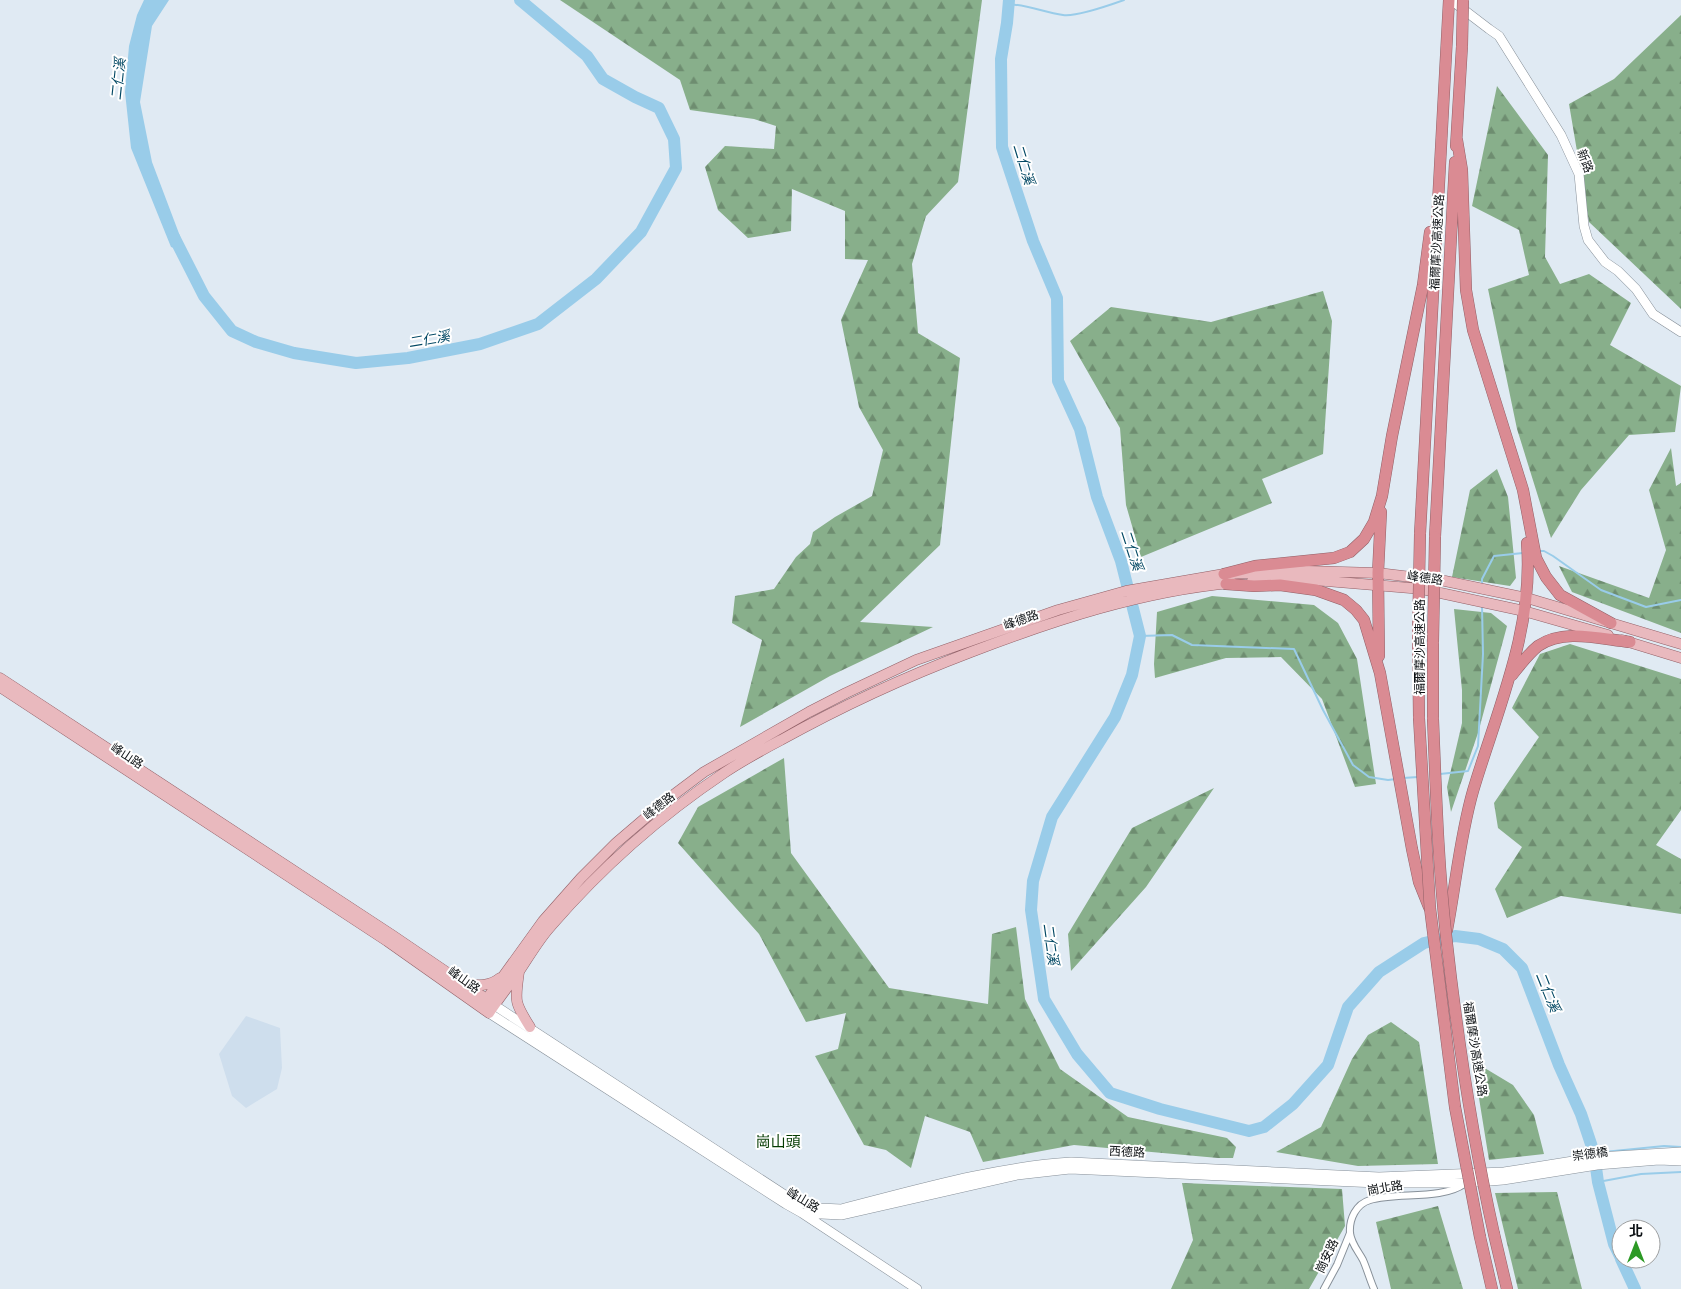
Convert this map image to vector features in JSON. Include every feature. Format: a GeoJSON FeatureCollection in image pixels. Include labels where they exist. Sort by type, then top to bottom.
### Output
{"type":"FeatureCollection","features":[{"type":"Feature","properties":{"kind":"highway","name":"福爾摩沙高速公路"},"geometry":{"type":"LineString","coordinates":[[1450,0],[1437,201],[1420,534],[1419,718],[1430,908],[1455,1107],[1492,1289]]}},
{"type":"Feature","properties":{"kind":"highway","name":"福爾摩沙高速公路"},"geometry":{"type":"LineString","coordinates":[[1463,0],[1435,538],[1433,720],[1438,837],[1446,934],[1466,1082],[1494,1234],[1507,1289]]}},
{"type":"Feature","properties":{"kind":"highway"},"geometry":{"type":"LineString","coordinates":[[1457,140],[1462,170],[1466,290],[1473,330],[1523,490],[1536,558],[1546,577],[1560,595],[1611,623]]}},
{"type":"Feature","properties":{"kind":"highway"},"geometry":{"type":"LineString","coordinates":[[1380,673],[1378,573],[1382,496],[1392,436],[1423,285],[1428,243],[1437,201]]}},
{"type":"Feature","properties":{"kind":"highway"},"geometry":{"type":"LineString","coordinates":[[1446,934],[1465,825],[1511,677],[1527,598],[1528,558],[1523,490]]}},
{"type":"Feature","properties":{"kind":"highway"},"geometry":{"type":"LineString","coordinates":[[1221,579],[1255,566],[1342,556],[1364,539],[1374,522],[1382,496]]}},
{"type":"Feature","properties":{"kind":"highway"},"geometry":{"type":"LineString","coordinates":[[1221,579],[1316,590],[1344,600],[1364,620],[1380,673],[1419,882],[1430,908]]}},
{"type":"Feature","properties":{"kind":"highway"},"geometry":{"type":"LineString","coordinates":[[1511,677],[1528,656],[1550,639],[1576,636],[1630,642]]}},
{"type":"Feature","properties":{"kind":"main road","name":"峰德路"},"geometry":{"type":"LineString","coordinates":[[516,968],[543,921],[581,878],[616,842],[704,772],[801,716],[916,660],[1004,628],[1096,599],[1152,586],[1306,571],[1378,573],[1445,581],[1527,598],[1681,644]]}},
{"type":"Feature","properties":{"kind":"main road","name":"峰德路"},"geometry":{"type":"LineString","coordinates":[[488,1006],[550,927],[590,885],[645,833],[724,773],[813,722],[921,671],[1000,641],[1072,617],[1221,579],[1304,580],[1378,585],[1446,593],[1524,611],[1681,658]]}},
{"type":"Feature","properties":{"kind":"main road","name":"峰山路"},"geometry":{"type":"LineString","coordinates":[[0,678],[463,983],[488,1006]]}},
{"type":"Feature","properties":{"kind":"main road","name":"峰山路"},"geometry":{"type":"LineString","coordinates":[[0,687],[488,1006]]}},
{"type":"Feature","properties":{"kind":"main road"},"geometry":{"type":"LineString","coordinates":[[463,983],[480,986],[490,984],[516,968]]}},
{"type":"Feature","properties":{"kind":"main road"},"geometry":{"type":"LineString","coordinates":[[516,968],[516,1000],[519,1010],[530,1027]]}},
{"type":"Feature","properties":{"kind":"street","name":"新路"},"geometry":{"type":"LineString","coordinates":[[1450,0],[1499,36],[1561,135],[1579,174],[1584,226],[1588,240],[1605,262],[1618,271],[1636,289],[1653,314],[1681,332]]}},
{"type":"Feature","properties":{"kind":"street","name":"峰山路"},"geometry":{"type":"LineString","coordinates":[[488,1006],[530,1027],[794,1201]]}},
{"type":"Feature","properties":{"kind":"street","name":"峰山路"},"geometry":{"type":"LineString","coordinates":[[488,1006],[643,1113],[802,1213],[917,1289]]}},
{"type":"Feature","properties":{"kind":"street","name":"崇德橋"},"geometry":{"type":"LineString","coordinates":[[1504,1176],[1598,1157],[1681,1152]]}},
{"type":"Feature","properties":{"kind":"street","name":"崇德橋"},"geometry":{"type":"LineString","coordinates":[[1504,1176],[1597,1165],[1659,1160],[1681,1161]]}},
{"type":"Feature","properties":{"kind":"street","name":"西德路"},"geometry":{"type":"LineString","coordinates":[[794,1201],[820,1208],[841,1209],[1004,1170],[1046,1163],[1070,1166],[1333,1177],[1465,1179],[1504,1176]]}},
{"type":"Feature","properties":{"kind":"street","name":"西德路"},"geometry":{"type":"LineString","coordinates":[[802,1213],[841,1215],[1017,1175],[1070,1166]]}},
{"type":"Feature","properties":{"kind":"street","name":"崗北路"},"geometry":{"type":"LineString","coordinates":[[1350,1233],[1351,1219],[1356,1209],[1370,1200],[1444,1191],[1457,1188],[1465,1179]]}},
{"type":"Feature","properties":{"kind":"street"},"geometry":{"type":"LineString","coordinates":[[794,1201],[802,1213]]}},
{"type":"Feature","properties":{"kind":"street"},"geometry":{"type":"LineString","coordinates":[[1350,1233],[1353,1244],[1363,1261],[1374,1289]]}},
{"type":"Feature","properties":{"kind":"street","name":"崗安路"},"geometry":{"type":"LineString","coordinates":[[1324,1289],[1337,1265],[1350,1233]]}},
{"type":"Feature","properties":{"kind":"shaded area"},"geometry":{"type":"Polygon","coordinates":[[[246,1016],[280,1028],[282,1068],[277,1089],[246,1108],[232,1096],[219,1054],[246,1016]]]}},
{"type":"Feature","properties":{"kind":"green space"},"geometry":{"type":"Polygon","coordinates":[[[560,0],[982,0],[958,182],[926,216],[912,264],[918,333],[960,358],[940,545],[860,622],[933,627],[830,676],[740,727],[762,640],[732,623],[735,596],[774,589],[796,557],[810,544],[813,532],[872,496],[883,450],[859,407],[841,320],[868,260],[845,259],[845,211],[792,189],[791,231],[748,238],[718,210],[705,167],[725,146],[774,149],[776,126],[754,119],[690,110],[680,80],[560,0]]]}},
{"type":"Feature","properties":{"kind":"green space"},"geometry":{"type":"Polygon","coordinates":[[[1681,15],[1681,309],[1589,222],[1569,104],[1614,79],[1681,15]]]}},
{"type":"Feature","properties":{"kind":"green space"},"geometry":{"type":"Polygon","coordinates":[[[1497,86],[1548,155],[1545,257],[1560,284],[1589,274],[1631,303],[1610,345],[1681,386],[1675,432],[1629,435],[1581,490],[1551,538],[1517,429],[1488,289],[1529,275],[1519,230],[1472,206],[1497,86]]]}},
{"type":"Feature","properties":{"kind":"green space"},"geometry":{"type":"Polygon","coordinates":[[[1323,291],[1332,321],[1323,454],[1262,479],[1272,503],[1141,557],[1126,505],[1120,428],[1070,341],[1111,307],[1211,322],[1323,291]]]}},
{"type":"Feature","properties":{"kind":"green space"},"geometry":{"type":"Polygon","coordinates":[[[1671,448],[1676,486],[1681,483],[1681,633],[1572,592],[1559,566],[1649,598],[1666,550],[1649,490],[1671,448]]]}},
{"type":"Feature","properties":{"kind":"green space"},"geometry":{"type":"Polygon","coordinates":[[[1497,469],[1508,497],[1516,578],[1510,586],[1452,577],[1470,490],[1497,469]]]}},
{"type":"Feature","properties":{"kind":"green space"},"geometry":{"type":"Polygon","coordinates":[[[1212,596],[1314,605],[1338,623],[1357,659],[1376,784],[1355,787],[1322,699],[1281,657],[1226,658],[1155,678],[1157,612],[1212,596]]]}},
{"type":"Feature","properties":{"kind":"green space"},"geometry":{"type":"Polygon","coordinates":[[[1454,609],[1491,613],[1507,626],[1478,733],[1451,812],[1447,787],[1462,723],[1462,690],[1454,609]]]}},
{"type":"Feature","properties":{"kind":"green space"},"geometry":{"type":"Polygon","coordinates":[[[1570,644],[1681,679],[1681,810],[1656,845],[1681,859],[1681,914],[1561,896],[1507,918],[1495,889],[1522,847],[1498,828],[1494,803],[1539,737],[1512,708],[1540,654],[1570,644]]]}},
{"type":"Feature","properties":{"kind":"green space"},"geometry":{"type":"Polygon","coordinates":[[[784,758],[791,853],[889,988],[988,1004],[992,934],[1016,927],[1025,999],[1060,1069],[1128,1117],[1227,1138],[1236,1147],[1233,1158],[1074,1145],[983,1162],[970,1132],[925,1116],[911,1168],[886,1150],[864,1145],[815,1056],[838,1049],[846,1013],[806,1022],[759,934],[678,843],[698,807],[784,758]]]}},
{"type":"Feature","properties":{"kind":"green space"},"geometry":{"type":"Polygon","coordinates":[[[1214,788],[1146,887],[1071,971],[1068,934],[1132,828],[1214,788]]]}},
{"type":"Feature","properties":{"kind":"green space"},"geometry":{"type":"Polygon","coordinates":[[[1391,1022],[1419,1042],[1438,1164],[1358,1166],[1276,1152],[1321,1127],[1352,1059],[1368,1035],[1391,1022]]]}},
{"type":"Feature","properties":{"kind":"green space"},"geometry":{"type":"Polygon","coordinates":[[[1473,1061],[1513,1085],[1534,1115],[1544,1154],[1489,1160],[1473,1061]]]}},
{"type":"Feature","properties":{"kind":"green space"},"geometry":{"type":"Polygon","coordinates":[[[1182,1183],[1342,1189],[1345,1226],[1309,1289],[1171,1289],[1193,1240],[1182,1183]]]}},
{"type":"Feature","properties":{"kind":"green space"},"geometry":{"type":"Polygon","coordinates":[[[1557,1192],[1582,1289],[1518,1289],[1495,1193],[1557,1192]]]}},
{"type":"Feature","properties":{"kind":"green space"},"geometry":{"type":"Polygon","coordinates":[[[1438,1206],[1463,1289],[1391,1289],[1376,1222],[1438,1206]]]}},
{"type":"Feature","properties":{"kind":"water","name":"二仁溪"},"geometry":{"type":"Polygon","coordinates":[[[144,0],[169,0],[152,26],[140,102],[152,162],[186,252],[171,247],[131,148],[125,92],[129,46],[137,15],[144,0]]]}},
{"type":"Feature","properties":{"kind":"waterway","name":"二仁溪"},"geometry":{"type":"LineString","coordinates":[[174,237],[204,296],[232,331],[256,342],[294,353],[356,363],[408,358],[480,344],[538,324],[596,279],[641,232],[676,168],[674,139],[659,108],[603,79],[587,56],[520,0]]}},
{"type":"Feature","properties":{"kind":"waterway","name":"二仁溪"},"geometry":{"type":"LineString","coordinates":[[1009,0],[1001,59],[1002,147],[1033,241],[1057,298],[1058,381],[1080,429],[1097,497],[1121,561],[1140,636],[1132,675],[1115,717],[1052,817],[1033,881],[1031,910],[1044,999],[1077,1054],[1110,1093],[1160,1109],[1249,1131],[1264,1127],[1293,1104],[1328,1065],[1348,1007],[1379,972],[1424,943],[1455,936],[1479,939],[1503,949],[1522,968],[1559,1065],[1581,1114],[1594,1153],[1598,1182],[1611,1232]]}},
{"type":"Feature","properties":{"kind":"waterway"},"geometry":{"type":"LineString","coordinates":[[1008,4],[1069,15],[1124,0]]}},
{"type":"Feature","properties":{"kind":"waterway"},"geometry":{"type":"LineString","coordinates":[[1540,551],[1553,556],[1601,590],[1646,607],[1681,600]]}},
{"type":"Feature","properties":{"kind":"waterway"},"geometry":{"type":"LineString","coordinates":[[1482,584],[1482,579],[1494,556],[1523,553]]}},
{"type":"Feature","properties":{"kind":"waterway"},"geometry":{"type":"LineString","coordinates":[[1440,774],[1468,771],[1478,746],[1483,654],[1482,606]]}},
{"type":"Feature","properties":{"kind":"waterway"},"geometry":{"type":"LineString","coordinates":[[1140,636],[1172,635],[1192,645],[1294,649],[1323,710],[1353,765],[1369,777],[1388,780],[1396,779]]}},
{"type":"Feature","properties":{"kind":"waterway"},"geometry":{"type":"LineString","coordinates":[[1403,778],[1418,777]]}},
{"type":"Feature","properties":{"kind":"waterway"},"geometry":{"type":"LineString","coordinates":[[1594,1153],[1664,1146],[1681,1147]]}},
{"type":"Feature","properties":{"kind":"waterway"},"geometry":{"type":"LineString","coordinates":[[1598,1182],[1641,1174],[1681,1172]]}},
{"type":"Feature","properties":{"kind":"waterway","name":"二仁溪"},"geometry":{"type":"LineString","coordinates":[[1626,1269],[1635,1289]]}},
{"type":"Feature","properties":{"kind":"district","name":"崗山頭"},"geometry":{"type":"Point","coordinates":[778,1142]}}]}
